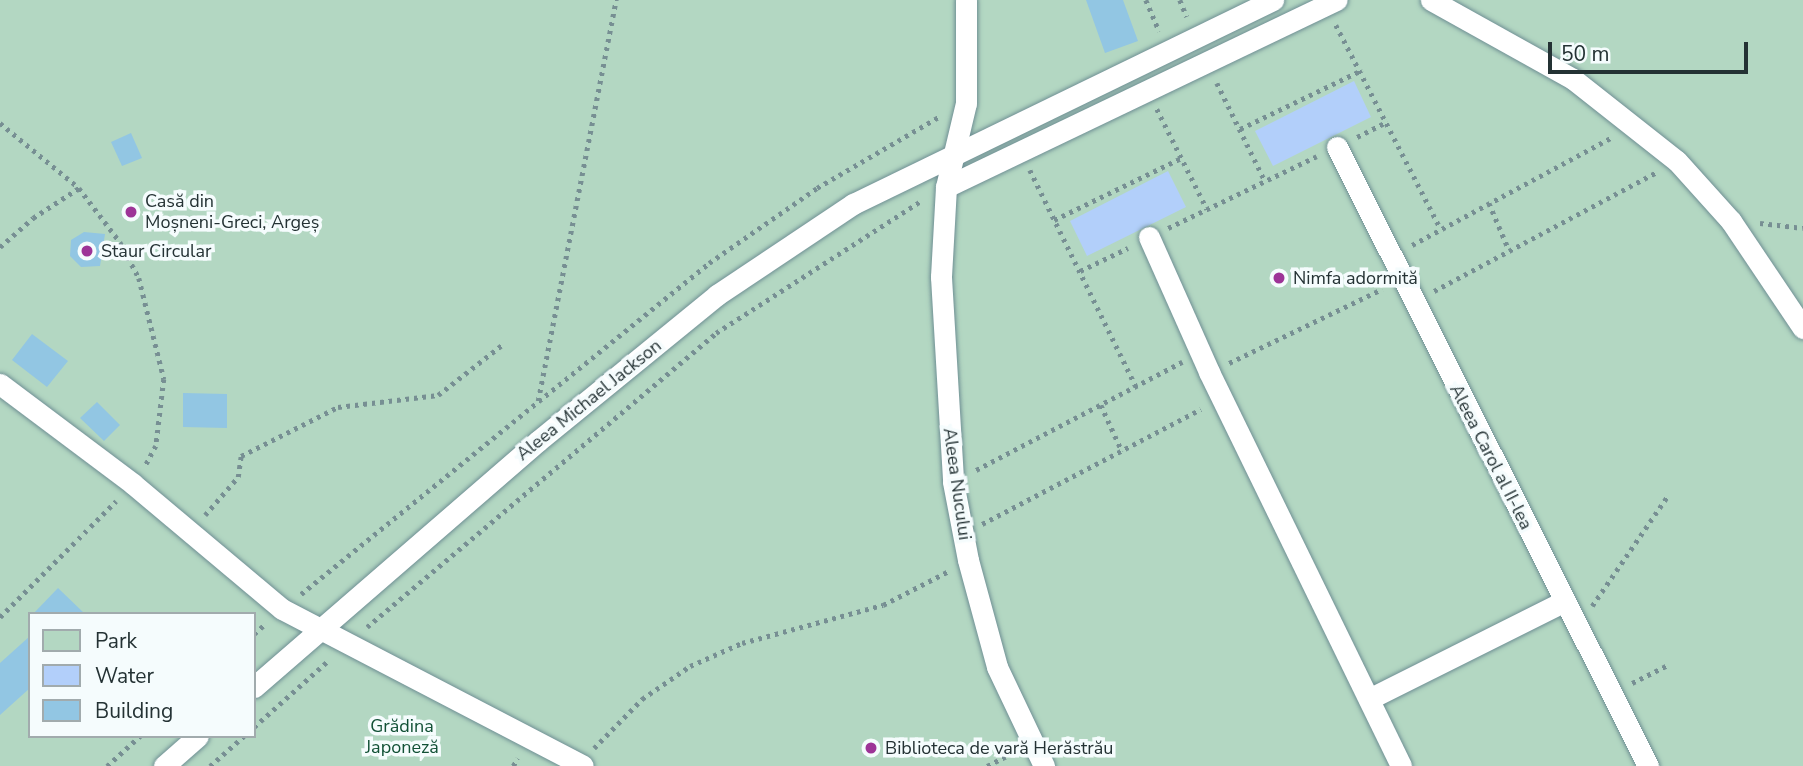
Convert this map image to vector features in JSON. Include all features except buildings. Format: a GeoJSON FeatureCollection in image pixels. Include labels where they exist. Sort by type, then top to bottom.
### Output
{"type":"FeatureCollection","features":[{"type":"Feature","properties":{"kind":"street","name":"Aleea Nucului"},"geometry":{"type":"LineString","coordinates":[[966,0],[966,103],[946,187],[941,277],[953,482],[968,560],[1007,694],[1044,766]]}},
{"type":"Feature","properties":{"kind":"street","name":"Aleea Michael Jackson"},"geometry":{"type":"LineString","coordinates":[[256,685],[717,295],[853,204],[1273,0]]}},
{"type":"Feature","properties":{"kind":"street"},"geometry":{"type":"LineString","coordinates":[[1431,0],[1573,79],[1635,125],[1677,161],[1731,221],[1803,328]]}},
{"type":"Feature","properties":{"kind":"street"},"geometry":{"type":"LineString","coordinates":[[946,187],[1022,154],[1331,3]]}},
{"type":"Feature","properties":{"kind":"street","name":"Aleea Carol al II-lea"},"geometry":{"type":"LineString","coordinates":[[1336,147],[1648,766]]}},
{"type":"Feature","properties":{"kind":"street"},"geometry":{"type":"LineString","coordinates":[[1150,237],[1203,351],[1209,372],[1401,766]]}},
{"type":"Feature","properties":{"kind":"street"},"geometry":{"type":"LineString","coordinates":[[0,384],[133,484],[282,609],[317,631],[581,765]]}},
{"type":"Feature","properties":{"kind":"street"},"geometry":{"type":"LineString","coordinates":[[1369,699],[1565,601]]}},
{"type":"Feature","properties":{"kind":"street"},"geometry":{"type":"LineString","coordinates":[[164,766],[196,738]]}},
{"type":"Feature","properties":{"kind":"path"},"geometry":{"type":"LineString","coordinates":[[538,402],[616,0]]}},
{"type":"Feature","properties":{"kind":"path"},"geometry":{"type":"LineString","coordinates":[[1146,0],[1166,50]]}},
{"type":"Feature","properties":{"kind":"path"},"geometry":{"type":"LineString","coordinates":[[1331,3],[1441,229]]}},
{"type":"Feature","properties":{"kind":"path"},"geometry":{"type":"LineString","coordinates":[[1207,64],[1265,181]]}},
{"type":"Feature","properties":{"kind":"path"},"geometry":{"type":"LineString","coordinates":[[1240,129],[1362,70]]}},
{"type":"Feature","properties":{"kind":"path"},"geometry":{"type":"LineString","coordinates":[[1149,92],[1207,209]]}},
{"type":"Feature","properties":{"kind":"path"},"geometry":{"type":"LineString","coordinates":[[1080,271],[1387,122]]}},
{"type":"Feature","properties":{"kind":"path"},"geometry":{"type":"LineString","coordinates":[[0,123],[79,188],[120,242],[139,278],[164,379],[156,446],[133,484],[0,617]]}},
{"type":"Feature","properties":{"kind":"path"},"geometry":{"type":"LineString","coordinates":[[1390,257],[1635,125]]}},
{"type":"Feature","properties":{"kind":"path"},"geometry":{"type":"LineString","coordinates":[[1022,154],[1136,386]]}},
{"type":"Feature","properties":{"kind":"path"},"geometry":{"type":"LineString","coordinates":[[1054,220],[1181,158]]}},
{"type":"Feature","properties":{"kind":"path"},"geometry":{"type":"LineString","coordinates":[[1412,302],[1677,161]]}},
{"type":"Feature","properties":{"kind":"path","name":"Aleea Michael Jackson"},"geometry":{"type":"LineString","coordinates":[[256,725],[345,645],[716,333],[786,284],[946,187]]}},
{"type":"Feature","properties":{"kind":"path"},"geometry":{"type":"LineString","coordinates":[[0,247],[33,218],[79,188]]}},
{"type":"Feature","properties":{"kind":"path"},"geometry":{"type":"LineString","coordinates":[[1489,203],[1509,250]]}},
{"type":"Feature","properties":{"kind":"path"},"geometry":{"type":"LineString","coordinates":[[1731,221],[1803,228]]}},
{"type":"Feature","properties":{"kind":"path"},"geometry":{"type":"LineString","coordinates":[[1209,372],[1401,279]]}},
{"type":"Feature","properties":{"kind":"path"},"geometry":{"type":"LineString","coordinates":[[191,531],[238,477],[241,456],[338,407],[438,395],[502,345]]}},
{"type":"Feature","properties":{"kind":"path"},"geometry":{"type":"LineString","coordinates":[[953,482],[1203,351]]}},
{"type":"Feature","properties":{"kind":"path"},"geometry":{"type":"LineString","coordinates":[[963,534],[1223,397]]}},
{"type":"Feature","properties":{"kind":"path"},"geometry":{"type":"LineString","coordinates":[[1101,405],[1122,451]]}},
{"type":"Feature","properties":{"kind":"path"},"geometry":{"type":"LineString","coordinates":[[1578,627],[1667,497]]}},
{"type":"Feature","properties":{"kind":"path"},"geometry":{"type":"LineString","coordinates":[[581,765],[642,698],[690,666],[742,643],[883,605],[968,560]]}},
{"type":"Feature","properties":{"kind":"path"},"geometry":{"type":"LineString","coordinates":[[1612,693],[1668,665]]}},
{"type":"Feature","properties":{"kind":"path"},"geometry":{"type":"LineString","coordinates":[[107,766],[138,738]]}},
{"type":"Feature","properties":{"kind":"path"},"geometry":{"type":"LineString","coordinates":[[210,766],[242,738]]}},
{"type":"Feature","properties":{"kind":"green space","name":"Grădina Japoneză"},"geometry":{"type":"Polygon","coordinates":[[[0,0],[1803,0],[1803,766],[0,766],[0,0]]]}},
{"type":"Feature","properties":{"kind":"water"},"geometry":{"type":"Polygon","coordinates":[[[1354,81],[1371,117],[1273,166],[1255,131],[1354,81]]]}},
{"type":"Feature","properties":{"kind":"water"},"geometry":{"type":"Polygon","coordinates":[[[1168,171],[1186,207],[1087,256],[1070,221],[1168,171]]]}},
{"type":"Feature","properties":{"kind":"place","name":"Casă din Moșneni-Greci, Argeș"},"geometry":{"type":"Point","coordinates":[131,212]}},
{"type":"Feature","properties":{"kind":"place","name":"Staur Circular"},"geometry":{"type":"Point","coordinates":[87,251]}},
{"type":"Feature","properties":{"kind":"place","name":"Nimfa adormită"},"geometry":{"type":"Point","coordinates":[1279,278]}},
{"type":"Feature","properties":{"kind":"place","name":"Biblioteca de vară Herăstrău"},"geometry":{"type":"Point","coordinates":[871,748]}}]}
